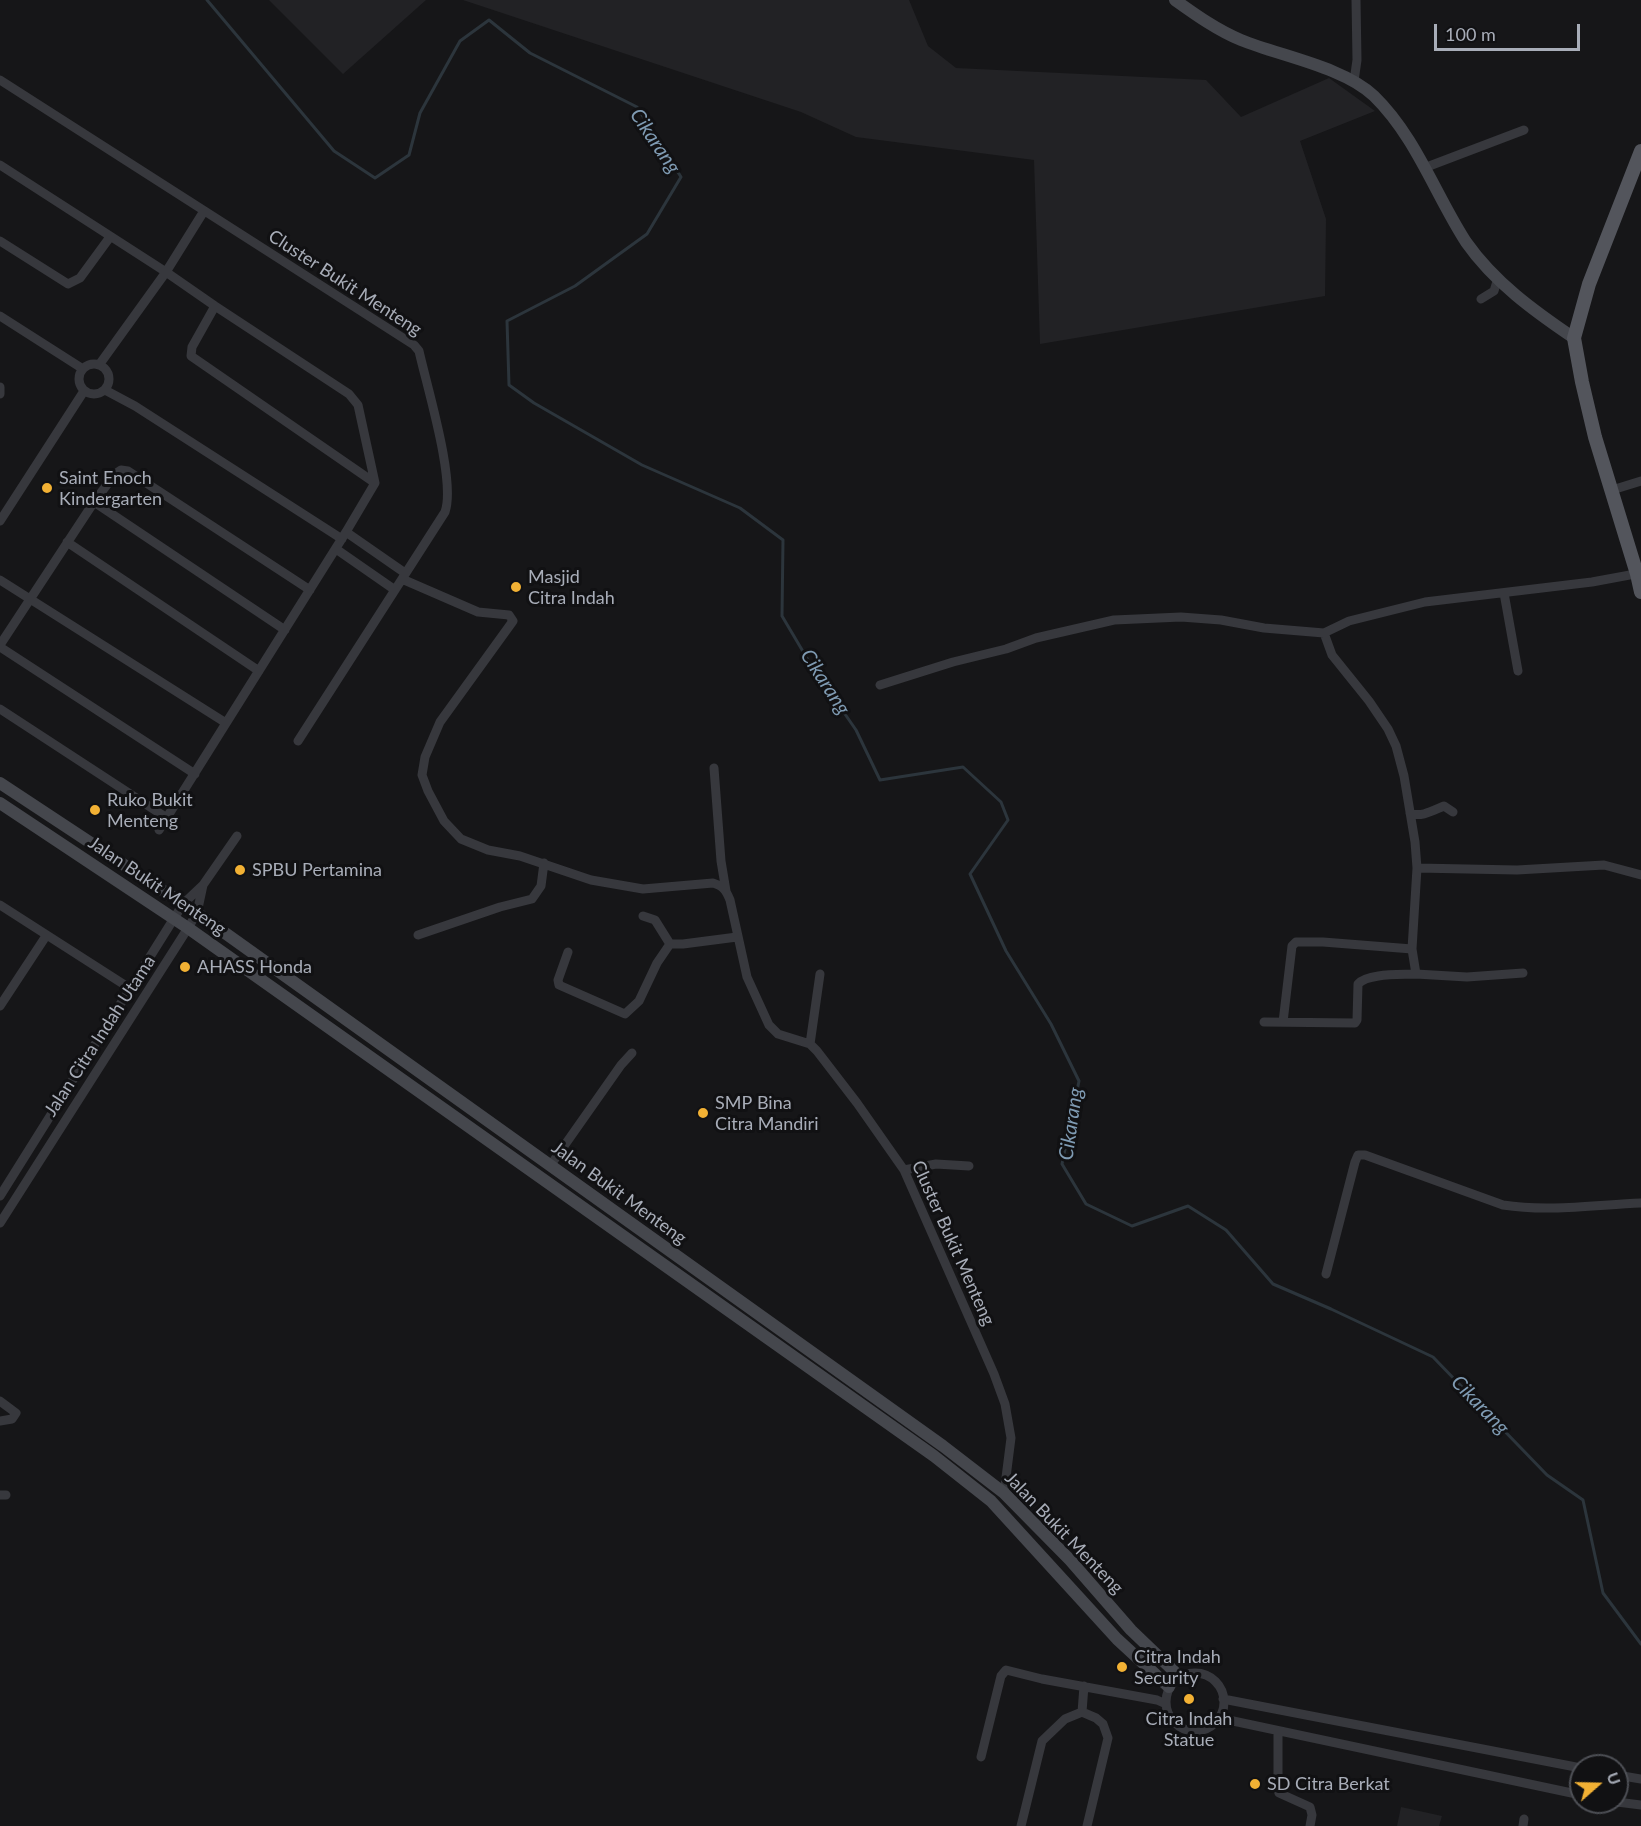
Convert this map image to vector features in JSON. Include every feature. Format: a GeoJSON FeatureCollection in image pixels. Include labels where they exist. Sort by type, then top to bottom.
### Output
{"type":"FeatureCollection","features":[{"type":"Feature","properties":{"kind":"main road"},"geometry":{"type":"LineString","coordinates":[[1640,157],[1589,284],[1574,338],[1588,408],[1639,573],[1641,592]]}},
{"type":"Feature","properties":{"kind":"street"},"geometry":{"type":"LineString","coordinates":[[1175,0],[1202,19],[1238,39],[1354,81],[1373,96],[1414,149],[1467,242],[1480,260],[1517,297],[1574,338]]}},
{"type":"Feature","properties":{"kind":"street"},"geometry":{"type":"LineString","coordinates":[[1354,81],[1357,60],[1356,0]]}},
{"type":"Feature","properties":{"kind":"street","name":"Cluster Bukit Menteng"},"geometry":{"type":"LineString","coordinates":[[0,80],[414,345],[419,351],[445,467],[448,503],[445,512],[298,741]]}},
{"type":"Feature","properties":{"kind":"street"},"geometry":{"type":"LineString","coordinates":[[1424,168],[1524,130]]}},
{"type":"Feature","properties":{"kind":"street"},"geometry":{"type":"LineString","coordinates":[[0,165],[166,272],[355,399],[358,405],[375,483],[159,830]]}},
{"type":"Feature","properties":{"kind":"street"},"geometry":{"type":"LineString","coordinates":[[99,365],[166,272],[204,212]]}},
{"type":"Feature","properties":{"kind":"street"},"geometry":{"type":"LineString","coordinates":[[0,241],[68,284],[80,278],[110,237]]}},
{"type":"Feature","properties":{"kind":"street"},"geometry":{"type":"LineString","coordinates":[[1481,298],[1494,291],[1498,278]]}},
{"type":"Feature","properties":{"kind":"street"},"geometry":{"type":"LineString","coordinates":[[215,306],[192,347],[191,357],[375,483]]}},
{"type":"Feature","properties":{"kind":"street"},"geometry":{"type":"LineString","coordinates":[[0,316],[83,369]]}},
{"type":"Feature","properties":{"kind":"street"},"geometry":{"type":"LineString","coordinates":[[94,364],[99,365],[108,373],[109,379],[105,390],[95,395],[84,391],[79,380],[83,369],[94,364]]}},
{"type":"Feature","properties":{"kind":"street"},"geometry":{"type":"LineString","coordinates":[[0,387],[0,394]]}},
{"type":"Feature","properties":{"kind":"street"},"geometry":{"type":"LineString","coordinates":[[105,390],[135,406],[344,536],[403,576],[478,612],[512,617],[512,624],[440,722],[425,757],[422,775],[428,791],[444,821],[461,839],[488,850],[544,863],[591,880],[644,889],[713,883],[726,891]]}},
{"type":"Feature","properties":{"kind":"street"},"geometry":{"type":"LineString","coordinates":[[0,521],[84,391]]}},
{"type":"Feature","properties":{"kind":"street"},"geometry":{"type":"LineString","coordinates":[[195,774],[0,646],[94,502],[115,474],[121,470],[128,471],[310,590]]}},
{"type":"Feature","properties":{"kind":"street"},"geometry":{"type":"LineString","coordinates":[[1612,490],[1641,481]]}},
{"type":"Feature","properties":{"kind":"street"},"geometry":{"type":"LineString","coordinates":[[94,502],[285,630]]}},
{"type":"Feature","properties":{"kind":"street"},"geometry":{"type":"LineString","coordinates":[[68,542],[259,671]]}},
{"type":"Feature","properties":{"kind":"street"},"geometry":{"type":"LineString","coordinates":[[336,549],[395,590]]}},
{"type":"Feature","properties":{"kind":"street"},"geometry":{"type":"LineString","coordinates":[[880,685],[952,662],[1006,649],[1036,638],[1114,620],[1181,617],[1324,633],[1349,621],[1425,602],[1639,573]]}},
{"type":"Feature","properties":{"kind":"street"},"geometry":{"type":"LineString","coordinates":[[0,580],[226,723]]}},
{"type":"Feature","properties":{"kind":"street"},"geometry":{"type":"LineString","coordinates":[[1504,593],[1518,671]]}},
{"type":"Feature","properties":{"kind":"street"},"geometry":{"type":"LineString","coordinates":[[1324,633],[1332,655],[1369,701],[1388,729],[1396,746],[1414,828],[1417,868],[1412,949],[1416,974]]}},
{"type":"Feature","properties":{"kind":"street"},"geometry":{"type":"LineString","coordinates":[[0,709],[167,818]]}},
{"type":"Feature","properties":{"kind":"street"},"geometry":{"type":"LineString","coordinates":[[714,768],[726,891],[747,978],[772,1030],[810,1044],[820,974]]}},
{"type":"Feature","properties":{"kind":"street","name":"Jalan Bukit Menteng"},"geometry":{"type":"LineString","coordinates":[[0,783],[197,913],[943,1446],[1004,1493],[1070,1560],[1131,1630],[1180,1677]]}},
{"type":"Feature","properties":{"kind":"street","name":"Jalan Bukit Menteng"},"geometry":{"type":"LineString","coordinates":[[0,803],[174,918],[934,1456],[991,1500],[1117,1640],[1169,1687]]}},
{"type":"Feature","properties":{"kind":"street"},"geometry":{"type":"LineString","coordinates":[[1410,813],[1420,814],[1444,806],[1454,812]]}},
{"type":"Feature","properties":{"kind":"street"},"geometry":{"type":"LineString","coordinates":[[0,1196],[183,904],[203,885],[237,836]]}},
{"type":"Feature","properties":{"kind":"street"},"geometry":{"type":"LineString","coordinates":[[418,935],[500,907],[532,899],[541,886],[544,863]]}},
{"type":"Feature","properties":{"kind":"street"},"geometry":{"type":"LineString","coordinates":[[1417,868],[1517,870],[1604,865],[1641,875]]}},
{"type":"Feature","properties":{"kind":"street","name":"Jalan Citra Indah Utama"},"geometry":{"type":"LineString","coordinates":[[0,1224],[197,913],[203,885]]}},
{"type":"Feature","properties":{"kind":"street"},"geometry":{"type":"LineString","coordinates":[[0,905],[131,989]]}},
{"type":"Feature","properties":{"kind":"street"},"geometry":{"type":"LineString","coordinates":[[643,916],[656,920],[670,944]]}},
{"type":"Feature","properties":{"kind":"street"},"geometry":{"type":"LineString","coordinates":[[0,1006],[46,936]]}},
{"type":"Feature","properties":{"kind":"street"},"geometry":{"type":"LineString","coordinates":[[670,944],[737,937]]}},
{"type":"Feature","properties":{"kind":"street"},"geometry":{"type":"LineString","coordinates":[[1283,1022],[1292,946],[1296,942],[1412,949]]}},
{"type":"Feature","properties":{"kind":"street"},"geometry":{"type":"LineString","coordinates":[[568,952],[558,980],[559,985],[625,1014],[639,1001],[657,963],[670,944]]}},
{"type":"Feature","properties":{"kind":"street"},"geometry":{"type":"LineString","coordinates":[[1264,1022],[1355,1023],[1358,984],[1369,977],[1523,973]]}},
{"type":"Feature","properties":{"kind":"street","name":"Cluster Bukit Menteng"},"geometry":{"type":"LineString","coordinates":[[810,1044],[857,1103],[904,1170],[994,1374],[1005,1404],[1011,1446],[1004,1493]]}},
{"type":"Feature","properties":{"kind":"street"},"geometry":{"type":"LineString","coordinates":[[550,1166],[621,1065],[632,1053]]}},
{"type":"Feature","properties":{"kind":"street"},"geometry":{"type":"LineString","coordinates":[[1326,1274],[1358,1155],[1365,1155],[1503,1205],[1593,1207],[1641,1203]]}},
{"type":"Feature","properties":{"kind":"street"},"geometry":{"type":"LineString","coordinates":[[904,1170],[936,1164],[969,1166]]}},
{"type":"Feature","properties":{"kind":"street"},"geometry":{"type":"LineString","coordinates":[[0,1401],[16,1413],[12,1419],[0,1421]]}},
{"type":"Feature","properties":{"kind":"street"},"geometry":{"type":"LineString","coordinates":[[981,1756],[1003,1672],[1009,1670],[1042,1679],[1157,1700],[1166,1704]]}},
{"type":"Feature","properties":{"kind":"street"},"geometry":{"type":"LineString","coordinates":[[1192,1673],[1205,1675],[1216,1682],[1223,1699],[1219,1718],[1203,1729],[1191,1730],[1174,1722],[1166,1704],[1169,1687],[1180,1677],[1192,1673]]}},
{"type":"Feature","properties":{"kind":"street"},"geometry":{"type":"LineString","coordinates":[[1082,1712],[1084,1686]]}},
{"type":"Feature","properties":{"kind":"street"},"geometry":{"type":"LineString","coordinates":[[1223,1699],[1569,1766]]}},
{"type":"Feature","properties":{"kind":"street"},"geometry":{"type":"LineString","coordinates":[[1021,1826],[1042,1741],[1065,1719],[1082,1712],[1096,1718],[1102,1724],[1108,1738],[1087,1826]]}},
{"type":"Feature","properties":{"kind":"street"},"geometry":{"type":"LineString","coordinates":[[1219,1718],[1569,1792]]}},
{"type":"Feature","properties":{"kind":"street"},"geometry":{"type":"LineString","coordinates":[[1278,1731],[1279,1793],[1310,1807],[1312,1815],[1310,1826]]}},
{"type":"Feature","properties":{"kind":"shaded area"},"geometry":{"type":"Polygon","coordinates":[[[269,0],[426,0],[343,74],[269,0]]]}},
{"type":"Feature","properties":{"kind":"shaded area"},"geometry":{"type":"Polygon","coordinates":[[[463,0],[909,0],[928,46],[956,68],[1206,80],[1241,117],[1329,78],[1375,111],[1300,141],[1326,219],[1325,296],[1040,344],[1034,160],[856,137],[801,112],[463,0]]]}},
{"type":"Feature","properties":{"kind":"shaded area"},"geometry":{"type":"Polygon","coordinates":[[[1401,1807],[1442,1816],[1439,1826],[1397,1826],[1401,1807]]]}},
{"type":"Feature","properties":{"kind":"waterway","name":"Cikarang"},"geometry":{"type":"LineString","coordinates":[[207,0],[334,151],[375,178],[409,155],[420,113],[460,41],[489,20],[530,53],[637,107],[681,177],[647,234],[575,286],[507,321],[509,385],[534,403],[642,465],[740,508],[783,540],[782,616],[811,665],[856,730],[880,780],[963,767],[1001,802],[1008,820],[970,874],[1006,951],[1051,1024],[1079,1081],[1062,1164],[1086,1204],[1132,1226],[1188,1206],[1226,1230],[1273,1284],[1433,1357],[1547,1475],[1583,1500],[1603,1593],[1641,1644]]}},
{"type":"Feature","properties":{"kind":"place","name":"Saint Enoch Kindergarten"},"geometry":{"type":"Point","coordinates":[47,488]}},
{"type":"Feature","properties":{"kind":"place","name":"Masjid Citra Indah"},"geometry":{"type":"Point","coordinates":[516,587]}},
{"type":"Feature","properties":{"kind":"place","name":"Ruko Bukit Menteng"},"geometry":{"type":"Point","coordinates":[95,810]}},
{"type":"Feature","properties":{"kind":"place","name":"SPBU Pertamina"},"geometry":{"type":"Point","coordinates":[240,870]}},
{"type":"Feature","properties":{"kind":"place","name":"AHASS Honda"},"geometry":{"type":"Point","coordinates":[185,967]}},
{"type":"Feature","properties":{"kind":"place","name":"SMP Bina Citra Mandiri"},"geometry":{"type":"Point","coordinates":[703,1113]}},
{"type":"Feature","properties":{"kind":"place","name":"Citra Indah Security"},"geometry":{"type":"Point","coordinates":[1122,1667]}},
{"type":"Feature","properties":{"kind":"place","name":"Citra Indah Statue"},"geometry":{"type":"Point","coordinates":[1189,1699]}},
{"type":"Feature","properties":{"kind":"place","name":"SD Citra Berkat"},"geometry":{"type":"Point","coordinates":[1255,1784]}}]}
